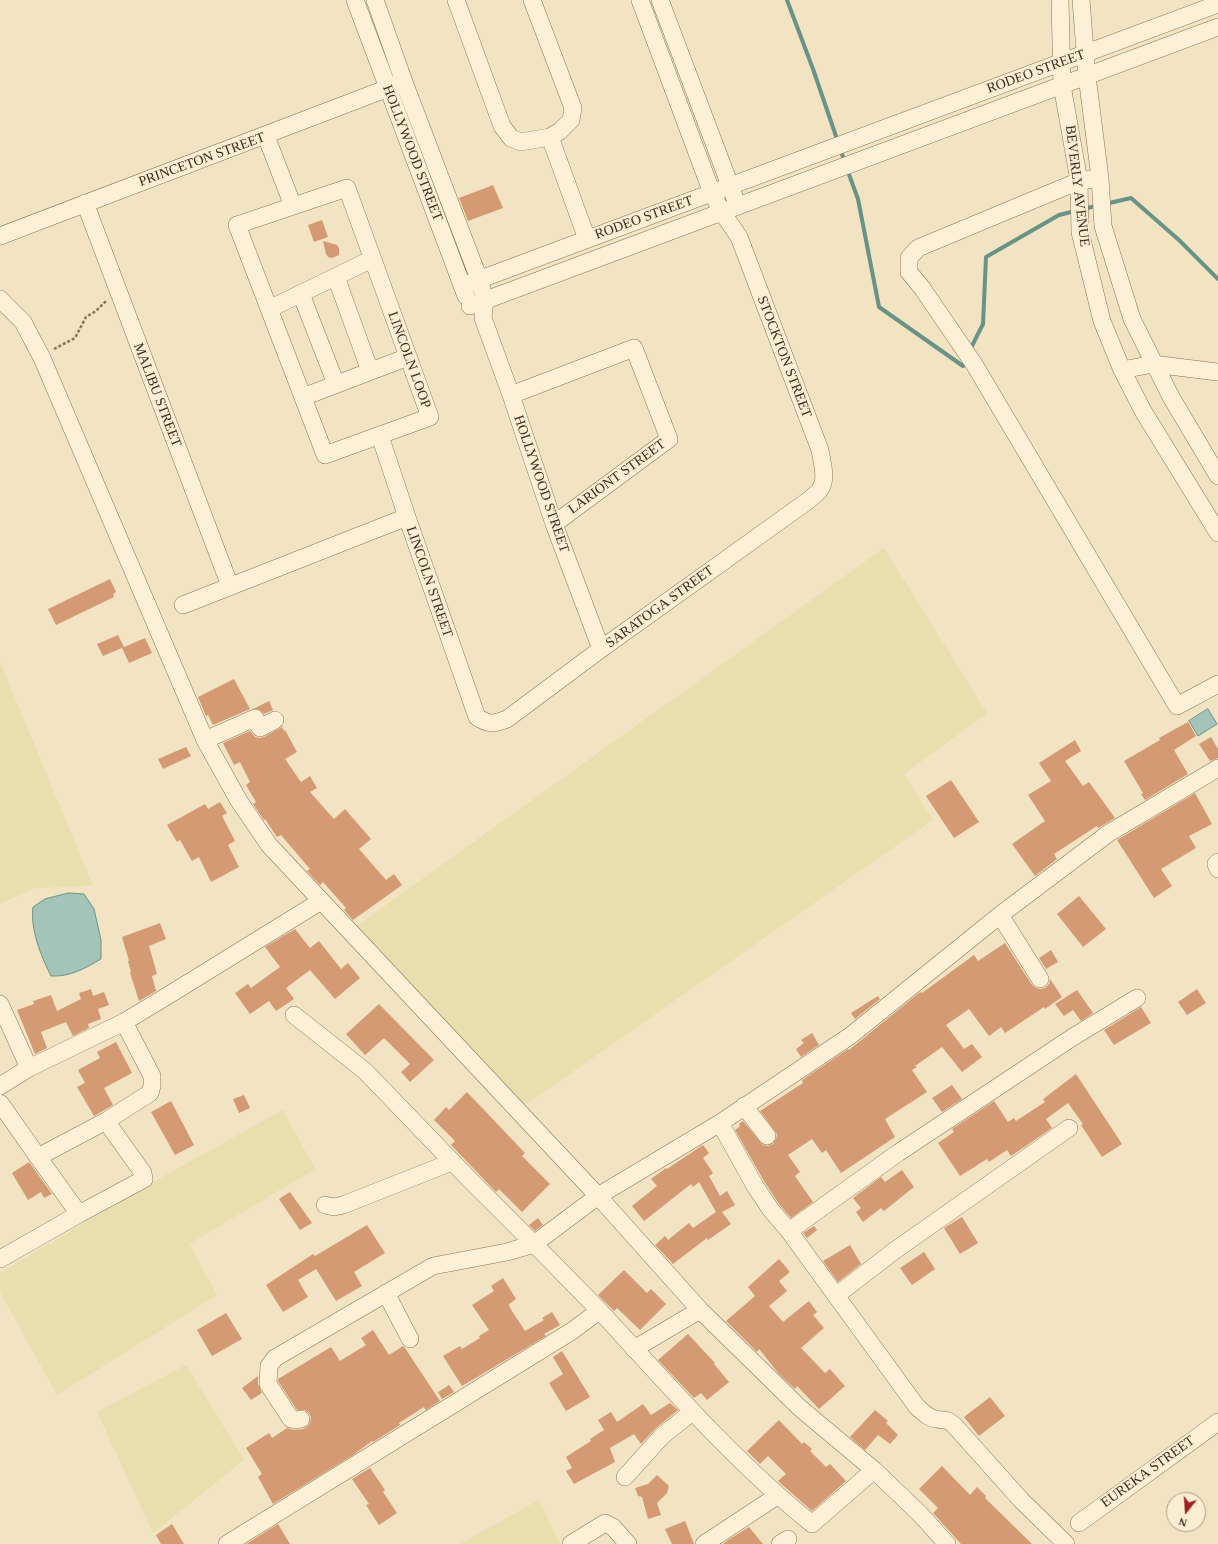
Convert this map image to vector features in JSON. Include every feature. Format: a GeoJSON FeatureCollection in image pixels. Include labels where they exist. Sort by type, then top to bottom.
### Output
{"type":"FeatureCollection","features":[{"type":"Feature","properties":{"kind":"street","name":"HOLLYWOOD STREET"},"geometry":{"type":"LineString","coordinates":[[355,0],[470,306]]}},
{"type":"Feature","properties":{"kind":"street","name":"HOLLYWOOD STREET"},"geometry":{"type":"LineString","coordinates":[[375,0],[404,82],[479,279],[485,300]]}},
{"type":"Feature","properties":{"kind":"street"},"geometry":{"type":"LineString","coordinates":[[456,0],[502,126],[511,138],[521,142],[550,137],[560,131],[571,120],[572,108],[532,0]]}},
{"type":"Feature","properties":{"kind":"street"},"geometry":{"type":"LineString","coordinates":[[640,0],[712,193],[729,209]]}},
{"type":"Feature","properties":{"kind":"street"},"geometry":{"type":"LineString","coordinates":[[660,0],[731,186],[729,209]]}},
{"type":"Feature","properties":{"kind":"street","name":"BEVERLY AVENUE"},"geometry":{"type":"LineString","coordinates":[[1060,0],[1062,85],[1079,181],[1080,232],[1102,321],[1122,370],[1143,410],[1218,533]]}},
{"type":"Feature","properties":{"kind":"street","name":"BEVERLY AVENUE"},"geometry":{"type":"LineString","coordinates":[[1081,0],[1087,76],[1101,186],[1103,226],[1132,319],[1171,398],[1218,476]]}},
{"type":"Feature","properties":{"kind":"street","name":"RODEO STREET"},"geometry":{"type":"LineString","coordinates":[[462,286],[1218,4]]}},
{"type":"Feature","properties":{"kind":"street","name":"RODEO STREET"},"geometry":{"type":"LineString","coordinates":[[470,306],[1218,27]]}},
{"type":"Feature","properties":{"kind":"street","name":"PRINCETON STREET"},"geometry":{"type":"LineString","coordinates":[[0,236],[266,136],[404,82]]}},
{"type":"Feature","properties":{"kind":"street"},"geometry":{"type":"LineString","coordinates":[[266,136],[293,206]]}},
{"type":"Feature","properties":{"kind":"street"},"geometry":{"type":"LineString","coordinates":[[550,137],[587,239]]}},
{"type":"Feature","properties":{"kind":"street"},"geometry":{"type":"LineString","coordinates":[[1101,186],[1079,181],[918,248],[909,258],[908,272],[922,288],[974,364],[1177,706],[1218,684]]}},
{"type":"Feature","properties":{"kind":"street","name":"LINCOLN LOOP"},"geometry":{"type":"LineString","coordinates":[[347,188],[372,259],[430,417],[325,455],[237,225],[347,188]]}},
{"type":"Feature","properties":{"kind":"street","name":"MALIBU STREET"},"geometry":{"type":"LineString","coordinates":[[85,203],[230,586]]}},
{"type":"Feature","properties":{"kind":"street","name":"STOCKTON STREET"},"geometry":{"type":"LineString","coordinates":[[729,209],[820,450],[824,478]]}},
{"type":"Feature","properties":{"kind":"street"},"geometry":{"type":"LineString","coordinates":[[269,309],[372,259]]}},
{"type":"Feature","properties":{"kind":"street"},"geometry":{"type":"LineString","coordinates":[[336,277],[370,371]]}},
{"type":"Feature","properties":{"kind":"street"},"geometry":{"type":"LineString","coordinates":[[301,294],[336,384]]}},
{"type":"Feature","properties":{"kind":"street"},"geometry":{"type":"LineString","coordinates":[[0,299],[23,322],[42,358],[205,740],[239,801],[269,845],[598,1196],[700,1310],[800,1408],[874,1470],[920,1514],[947,1544]]}},
{"type":"Feature","properties":{"kind":"street"},"geometry":{"type":"LineString","coordinates":[[483,318],[485,300]]}},
{"type":"Feature","properties":{"kind":"street"},"geometry":{"type":"LineString","coordinates":[[470,306],[483,318]]}},
{"type":"Feature","properties":{"kind":"street","name":"HOLLYWOOD STREET"},"geometry":{"type":"LineString","coordinates":[[483,318],[511,395],[554,524],[600,649]]}},
{"type":"Feature","properties":{"kind":"street","name":"LARIONT STREET"},"geometry":{"type":"LineString","coordinates":[[511,395],[634,348],[669,439],[554,524]]}},
{"type":"Feature","properties":{"kind":"street"},"geometry":{"type":"LineString","coordinates":[[303,397],[408,357]]}},
{"type":"Feature","properties":{"kind":"street"},"geometry":{"type":"LineString","coordinates":[[1122,370],[1153,364],[1218,372]]}},
{"type":"Feature","properties":{"kind":"street","name":"LINCOLN STREET"},"geometry":{"type":"LineString","coordinates":[[380,436],[477,717],[486,722]]}},
{"type":"Feature","properties":{"kind":"street","name":"SARATOGA STREET"},"geometry":{"type":"LineString","coordinates":[[486,722],[496,723],[507,719],[600,649],[809,500],[820,490],[824,478]]}},
{"type":"Feature","properties":{"kind":"street"},"geometry":{"type":"LineString","coordinates":[[183,604],[407,517]]}},
{"type":"Feature","properties":{"kind":"street"},"geometry":{"type":"LineString","coordinates":[[205,740],[254,718],[260,728],[275,720]]}},
{"type":"Feature","properties":{"kind":"street"},"geometry":{"type":"LineString","coordinates":[[301,1419],[290,1419],[268,1384],[269,1366],[275,1358],[286,1350],[433,1266],[508,1252],[534,1244],[598,1196],[720,1123],[850,1036],[1000,915],[1109,833],[1218,768]]}},
{"type":"Feature","properties":{"kind":"street"},"geometry":{"type":"LineString","coordinates":[[0,1086],[29,1068],[124,1022],[321,901]]}},
{"type":"Feature","properties":{"kind":"street"},"geometry":{"type":"LineString","coordinates":[[1000,915],[1040,978]]}},
{"type":"Feature","properties":{"kind":"street"},"geometry":{"type":"LineString","coordinates":[[789,1231],[898,1152],[1137,998]]}},
{"type":"Feature","properties":{"kind":"street"},"geometry":{"type":"LineString","coordinates":[[0,1004],[29,1068]]}},
{"type":"Feature","properties":{"kind":"street"},"geometry":{"type":"LineString","coordinates":[[294,1015],[365,1071],[452,1162],[599,1311],[692,1412],[777,1496],[812,1524],[874,1470]]}},
{"type":"Feature","properties":{"kind":"street"},"geometry":{"type":"LineString","coordinates":[[38,1157],[106,1121],[150,1094],[152,1076],[124,1022]]}},
{"type":"Feature","properties":{"kind":"street"},"geometry":{"type":"LineString","coordinates":[[0,1103],[79,1214]]}},
{"type":"Feature","properties":{"kind":"street"},"geometry":{"type":"LineString","coordinates":[[744,1106],[767,1136]]}},
{"type":"Feature","properties":{"kind":"street"},"geometry":{"type":"LineString","coordinates":[[0,1259],[144,1179],[143,1173],[106,1121]]}},
{"type":"Feature","properties":{"kind":"street"},"geometry":{"type":"LineString","coordinates":[[720,1123],[771,1210],[789,1231],[837,1295],[917,1407],[928,1416],[936,1419],[947,1419],[954,1425],[1020,1500],[1066,1544]]}},
{"type":"Feature","properties":{"kind":"street"},"geometry":{"type":"LineString","coordinates":[[837,1295],[894,1250],[1069,1128]]}},
{"type":"Feature","properties":{"kind":"street"},"geometry":{"type":"LineString","coordinates":[[325,1205],[334,1207],[343,1205],[452,1162]]}},
{"type":"Feature","properties":{"kind":"street"},"geometry":{"type":"LineString","coordinates":[[386,1293],[410,1339]]}},
{"type":"Feature","properties":{"kind":"street"},"geometry":{"type":"LineString","coordinates":[[634,1349],[700,1310]]}},
{"type":"Feature","properties":{"kind":"street"},"geometry":{"type":"LineString","coordinates":[[227,1544],[572,1331],[599,1311]]}},
{"type":"Feature","properties":{"kind":"street"},"geometry":{"type":"LineString","coordinates":[[625,1477],[662,1436],[692,1412]]}},
{"type":"Feature","properties":{"kind":"street","name":"EUREKA STREET"},"geometry":{"type":"LineString","coordinates":[[1079,1522],[1218,1422]]}},
{"type":"Feature","properties":{"kind":"street"},"geometry":{"type":"LineString","coordinates":[[704,1544],[777,1496]]}},
{"type":"Feature","properties":{"kind":"street"},"geometry":{"type":"LineString","coordinates":[[571,1544],[606,1523],[613,1527],[628,1544]]}},
{"type":"Feature","properties":{"kind":"path"},"geometry":{"type":"LineString","coordinates":[[42,358],[51,351],[75,338],[86,317],[96,311],[117,289]]}},
{"type":"Feature","properties":{"kind":"shaded area"},"geometry":{"type":"Polygon","coordinates":[[[884,548],[987,713],[904,774],[933,820],[521,1108],[351,930],[884,548]]]}},
{"type":"Feature","properties":{"kind":"shaded area"},"geometry":{"type":"Polygon","coordinates":[[[0,662],[93,886],[35,888],[0,904],[0,662]]]}},
{"type":"Feature","properties":{"kind":"shaded area"},"geometry":{"type":"Polygon","coordinates":[[[283,1110],[315,1169],[189,1244],[217,1295],[57,1395],[0,1292],[0,1273],[150,1184],[283,1110]]]}},
{"type":"Feature","properties":{"kind":"shaded area"},"geometry":{"type":"Polygon","coordinates":[[[186,1365],[244,1460],[153,1533],[97,1412],[186,1365]]]}},
{"type":"Feature","properties":{"kind":"shaded area"},"geometry":{"type":"Polygon","coordinates":[[[539,1500],[560,1544],[460,1544],[539,1500]]]}},
{"type":"Feature","properties":{"kind":"water"},"geometry":{"type":"Polygon","coordinates":[[[1208,709],[1217,724],[1198,736],[1189,721],[1208,709]]]}},
{"type":"Feature","properties":{"kind":"water"},"geometry":{"type":"Polygon","coordinates":[[[69,893],[84,894],[94,909],[101,940],[101,959],[84,969],[65,975],[51,976],[37,942],[33,924],[33,907],[45,899],[69,893]]]}},
{"type":"Feature","properties":{"kind":"building"},"geometry":{"type":"Polygon","coordinates":[[[493,185],[503,208],[468,221],[459,198],[493,185]]]}},
{"type":"Feature","properties":{"kind":"building"},"geometry":{"type":"Polygon","coordinates":[[[322,220],[328,237],[314,242],[308,225],[322,220]]]}},
{"type":"Feature","properties":{"kind":"building"},"geometry":{"type":"Polygon","coordinates":[[[323,241],[337,245],[339,248],[339,255],[332,258],[328,257],[323,241]]]}},
{"type":"Feature","properties":{"kind":"building"},"geometry":{"type":"Polygon","coordinates":[[[110,579],[116,592],[113,594],[114,597],[56,625],[48,609],[110,579]]]}},
{"type":"Feature","properties":{"kind":"building"},"geometry":{"type":"Polygon","coordinates":[[[118,635],[124,647],[103,656],[97,644],[118,635]]]}},
{"type":"Feature","properties":{"kind":"building"},"geometry":{"type":"Polygon","coordinates":[[[145,638],[152,653],[129,663],[122,648],[145,638]]]}},
{"type":"Feature","properties":{"kind":"building"},"geometry":{"type":"Polygon","coordinates":[[[234,679],[250,709],[213,725],[208,715],[206,716],[198,697],[234,679]]]}},
{"type":"Feature","properties":{"kind":"building"},"geometry":{"type":"Polygon","coordinates":[[[269,701],[273,710],[264,714],[260,710],[253,709],[269,701]]]}},
{"type":"Feature","properties":{"kind":"building"},"geometry":{"type":"Polygon","coordinates":[[[1188,722],[1196,736],[1174,750],[1188,774],[1145,800],[1141,794],[1143,793],[1124,761],[1160,740],[1159,738],[1188,722]]]}},
{"type":"Feature","properties":{"kind":"building"},"geometry":{"type":"Polygon","coordinates":[[[282,727],[297,752],[285,759],[301,782],[310,776],[317,788],[310,792],[334,819],[345,809],[371,839],[359,849],[386,880],[394,874],[402,885],[353,920],[344,910],[346,908],[323,882],[320,885],[307,871],[310,869],[281,835],[277,837],[265,819],[264,820],[253,804],[256,802],[246,785],[250,782],[240,762],[234,765],[223,743],[250,731],[255,737],[264,737],[282,727]]]}},
{"type":"Feature","properties":{"kind":"building"},"geometry":{"type":"Polygon","coordinates":[[[1211,737],[1218,749],[1218,758],[1210,761],[1199,744],[1211,737]]]}},
{"type":"Feature","properties":{"kind":"building"},"geometry":{"type":"Polygon","coordinates":[[[1075,740],[1081,751],[1065,761],[1083,786],[1089,782],[1115,818],[1098,828],[1097,826],[1054,854],[1057,859],[1035,876],[1012,844],[1045,821],[1028,795],[1051,781],[1039,763],[1075,740]]]}},
{"type":"Feature","properties":{"kind":"building"},"geometry":{"type":"Polygon","coordinates":[[[186,747],[191,756],[163,769],[158,759],[186,747]]]}},
{"type":"Feature","properties":{"kind":"building"},"geometry":{"type":"Polygon","coordinates":[[[951,780],[979,822],[954,838],[926,796],[951,780]]]}},
{"type":"Feature","properties":{"kind":"building"},"geometry":{"type":"Polygon","coordinates":[[[1195,793],[1212,824],[1189,836],[1196,848],[1161,869],[1172,886],[1154,898],[1117,840],[1195,793]]]}},
{"type":"Feature","properties":{"kind":"building"},"geometry":{"type":"Polygon","coordinates":[[[220,802],[227,813],[222,816],[235,841],[228,845],[239,867],[211,882],[199,857],[192,861],[180,840],[177,842],[167,825],[205,804],[208,809],[220,802]]]}},
{"type":"Feature","properties":{"kind":"building"},"geometry":{"type":"Polygon","coordinates":[[[1079,896],[1106,929],[1083,947],[1057,914],[1079,896]]]}},
{"type":"Feature","properties":{"kind":"building"},"geometry":{"type":"Polygon","coordinates":[[[160,923],[166,939],[149,946],[157,974],[152,976],[156,991],[139,1001],[130,973],[129,961],[122,937],[160,923]]]}},
{"type":"Feature","properties":{"kind":"building"},"geometry":{"type":"Polygon","coordinates":[[[295,929],[310,948],[319,941],[341,969],[348,963],[360,978],[335,999],[310,970],[286,988],[294,999],[276,1011],[269,1001],[250,1014],[235,993],[248,984],[251,988],[280,967],[265,947],[295,929]]]}},
{"type":"Feature","properties":{"kind":"building"},"geometry":{"type":"Polygon","coordinates":[[[1005,943],[1032,985],[1040,989],[1045,988],[1049,984],[1050,979],[1062,997],[1005,1033],[1001,1027],[989,1036],[969,1009],[946,1025],[964,1049],[972,1044],[982,1057],[962,1072],[942,1047],[915,1066],[917,1067],[912,1070],[927,1092],[885,1119],[895,1137],[841,1173],[826,1150],[822,1153],[812,1139],[788,1155],[800,1172],[795,1176],[813,1202],[791,1218],[779,1204],[764,1181],[735,1130],[740,1126],[739,1124],[743,1121],[763,1145],[768,1146],[773,1144],[777,1134],[760,1111],[803,1083],[802,1080],[848,1049],[849,1050],[919,993],[922,993],[974,955],[978,961],[1005,943]]]}},
{"type":"Feature","properties":{"kind":"building"},"geometry":{"type":"Polygon","coordinates":[[[1051,950],[1058,962],[1046,969],[1039,958],[1051,950]]]}},
{"type":"Feature","properties":{"kind":"building"},"geometry":{"type":"Polygon","coordinates":[[[91,989],[93,996],[104,992],[109,1005],[98,1009],[101,1019],[88,1024],[89,1028],[73,1036],[66,1022],[41,1032],[47,1048],[35,1054],[17,1010],[34,1004],[33,1001],[51,995],[57,1011],[81,999],[79,993],[91,989]]]}},
{"type":"Feature","properties":{"kind":"building"},"geometry":{"type":"Polygon","coordinates":[[[1197,989],[1206,1003],[1187,1015],[1178,1002],[1197,989]]]}},
{"type":"Feature","properties":{"kind":"building"},"geometry":{"type":"Polygon","coordinates":[[[1077,990],[1093,1013],[1081,1021],[1073,1010],[1064,1016],[1055,1004],[1077,990]]]}},
{"type":"Feature","properties":{"kind":"building"},"geometry":{"type":"Polygon","coordinates":[[[878,996],[880,999],[855,1019],[851,1013],[878,996]]]}},
{"type":"Feature","properties":{"kind":"building"},"geometry":{"type":"Polygon","coordinates":[[[379,1004],[434,1060],[410,1082],[401,1072],[410,1064],[384,1038],[365,1055],[346,1034],[379,1004]]]}},
{"type":"Feature","properties":{"kind":"building"},"geometry":{"type":"Polygon","coordinates":[[[1141,1007],[1151,1023],[1114,1045],[1104,1030],[1141,1007]]]}},
{"type":"Feature","properties":{"kind":"building"},"geometry":{"type":"Polygon","coordinates":[[[812,1033],[819,1045],[801,1057],[796,1049],[804,1043],[801,1040],[812,1033]]]}},
{"type":"Feature","properties":{"kind":"building"},"geometry":{"type":"Polygon","coordinates":[[[116,1042],[132,1073],[104,1088],[113,1105],[94,1116],[77,1087],[85,1083],[78,1070],[100,1058],[97,1052],[116,1042]]]}},
{"type":"Feature","properties":{"kind":"building"},"geometry":{"type":"Polygon","coordinates":[[[1076,1074],[1122,1144],[1102,1157],[1081,1125],[1083,1124],[1068,1103],[1046,1119],[1052,1128],[1011,1156],[1007,1150],[989,1162],[987,1159],[960,1176],[938,1143],[954,1132],[952,1129],[994,1101],[1008,1122],[1014,1118],[1016,1121],[1045,1102],[1043,1099],[1076,1074]]]}},
{"type":"Feature","properties":{"kind":"building"},"geometry":{"type":"Polygon","coordinates":[[[952,1085],[962,1099],[942,1112],[932,1098],[952,1085]]]}},
{"type":"Feature","properties":{"kind":"building"},"geometry":{"type":"Polygon","coordinates":[[[467,1092],[525,1153],[522,1156],[550,1184],[522,1212],[499,1189],[496,1192],[451,1145],[455,1141],[434,1120],[446,1107],[449,1110],[467,1092]]]}},
{"type":"Feature","properties":{"kind":"building"},"geometry":{"type":"Polygon","coordinates":[[[244,1095],[250,1108],[239,1113],[233,1099],[244,1095]]]}},
{"type":"Feature","properties":{"kind":"building"},"geometry":{"type":"Polygon","coordinates":[[[171,1101],[194,1145],[175,1155],[151,1112],[171,1101]]]}},
{"type":"Feature","properties":{"kind":"building"},"geometry":{"type":"Polygon","coordinates":[[[703,1145],[709,1153],[703,1158],[713,1173],[709,1176],[720,1196],[727,1191],[735,1205],[722,1212],[731,1224],[708,1240],[707,1238],[673,1264],[655,1245],[665,1236],[668,1240],[689,1223],[693,1228],[716,1212],[699,1182],[693,1187],[691,1184],[644,1221],[632,1206],[657,1186],[651,1179],[703,1145]]]}},
{"type":"Feature","properties":{"kind":"building"},"geometry":{"type":"Polygon","coordinates":[[[29,1162],[52,1194],[44,1198],[41,1192],[28,1200],[12,1173],[29,1162]]]}},
{"type":"Feature","properties":{"kind":"building"},"geometry":{"type":"Polygon","coordinates":[[[902,1170],[914,1187],[884,1211],[881,1208],[863,1222],[856,1212],[861,1208],[853,1198],[881,1177],[885,1182],[902,1170]]]}},
{"type":"Feature","properties":{"kind":"building"},"geometry":{"type":"Polygon","coordinates":[[[290,1192],[312,1223],[300,1230],[279,1199],[290,1192]]]}},
{"type":"Feature","properties":{"kind":"building"},"geometry":{"type":"Polygon","coordinates":[[[962,1217],[978,1243],[960,1254],[944,1228],[962,1217]]]}},
{"type":"Feature","properties":{"kind":"building"},"geometry":{"type":"Polygon","coordinates":[[[538,1218],[543,1225],[535,1231],[529,1225],[538,1218]]]}},
{"type":"Feature","properties":{"kind":"building"},"geometry":{"type":"Polygon","coordinates":[[[367,1225],[385,1253],[354,1272],[362,1286],[336,1301],[316,1269],[298,1280],[308,1297],[283,1312],[266,1285],[313,1254],[315,1256],[367,1225]]]}},
{"type":"Feature","properties":{"kind":"building"},"geometry":{"type":"Polygon","coordinates":[[[814,1226],[817,1230],[807,1238],[803,1233],[814,1226]]]}},
{"type":"Feature","properties":{"kind":"building"},"geometry":{"type":"Polygon","coordinates":[[[850,1245],[861,1264],[838,1282],[823,1261],[850,1245]]]}},
{"type":"Feature","properties":{"kind":"building"},"geometry":{"type":"Polygon","coordinates":[[[924,1252],[935,1269],[912,1285],[900,1268],[924,1252]]]}},
{"type":"Feature","properties":{"kind":"building"},"geometry":{"type":"Polygon","coordinates":[[[779,1259],[790,1272],[779,1281],[787,1291],[769,1306],[783,1322],[809,1301],[817,1312],[813,1315],[824,1328],[801,1348],[825,1373],[830,1369],[845,1386],[819,1409],[797,1386],[795,1389],[779,1374],[759,1349],[757,1352],[726,1321],[755,1296],[748,1287],[779,1259]]]}},
{"type":"Feature","properties":{"kind":"building"},"geometry":{"type":"Polygon","coordinates":[[[624,1270],[647,1293],[651,1289],[666,1304],[640,1330],[617,1308],[614,1311],[598,1295],[624,1270]]]}},
{"type":"Feature","properties":{"kind":"building"},"geometry":{"type":"Polygon","coordinates":[[[503,1278],[516,1299],[509,1304],[510,1308],[525,1331],[544,1320],[542,1318],[552,1312],[560,1325],[544,1334],[546,1336],[462,1386],[443,1356],[460,1346],[462,1349],[480,1338],[479,1336],[489,1330],[472,1305],[494,1291],[491,1286],[503,1278]]]}},
{"type":"Feature","properties":{"kind":"building"},"geometry":{"type":"Polygon","coordinates":[[[226,1313],[242,1339],[212,1356],[197,1330],[226,1313]]]}},
{"type":"Feature","properties":{"kind":"building"},"geometry":{"type":"Polygon","coordinates":[[[373,1330],[389,1355],[403,1346],[405,1348],[440,1401],[426,1410],[424,1407],[399,1423],[400,1425],[373,1442],[372,1441],[353,1455],[273,1504],[258,1477],[262,1474],[246,1448],[269,1433],[272,1438],[287,1428],[294,1430],[303,1429],[310,1423],[311,1417],[305,1410],[297,1410],[278,1379],[331,1347],[340,1361],[366,1345],[361,1338],[373,1330]]]}},
{"type":"Feature","properties":{"kind":"building"},"geometry":{"type":"Polygon","coordinates":[[[688,1334],[715,1363],[714,1364],[729,1382],[707,1400],[701,1393],[694,1398],[658,1360],[688,1334]]]}},
{"type":"Feature","properties":{"kind":"building"},"geometry":{"type":"Polygon","coordinates":[[[562,1351],[590,1397],[566,1411],[549,1383],[563,1374],[553,1357],[562,1351]]]}},
{"type":"Feature","properties":{"kind":"building"},"geometry":{"type":"Polygon","coordinates":[[[258,1376],[258,1384],[262,1393],[251,1400],[242,1388],[258,1376]]]}},
{"type":"Feature","properties":{"kind":"building"},"geometry":{"type":"Polygon","coordinates":[[[449,1385],[454,1392],[442,1399],[438,1392],[449,1385]]]}},
{"type":"Feature","properties":{"kind":"building"},"geometry":{"type":"Polygon","coordinates":[[[990,1397],[1005,1416],[979,1436],[964,1417],[990,1397]]]}},
{"type":"Feature","properties":{"kind":"building"},"geometry":{"type":"Polygon","coordinates":[[[670,1403],[678,1410],[656,1428],[641,1444],[634,1434],[610,1448],[615,1462],[574,1484],[566,1471],[572,1468],[566,1457],[591,1441],[590,1439],[604,1430],[598,1420],[611,1412],[617,1422],[643,1404],[651,1415],[670,1403]]]}},
{"type":"Feature","properties":{"kind":"building"},"geometry":{"type":"Polygon","coordinates":[[[875,1410],[888,1421],[886,1423],[898,1435],[890,1444],[878,1435],[865,1450],[850,1437],[875,1410]]]}},
{"type":"Feature","properties":{"kind":"building"},"geometry":{"type":"Polygon","coordinates":[[[779,1420],[802,1444],[804,1442],[812,1449],[810,1451],[826,1467],[830,1464],[846,1481],[812,1511],[778,1481],[786,1474],[768,1456],[760,1464],[747,1451],[779,1420]]]}},
{"type":"Feature","properties":{"kind":"building"},"geometry":{"type":"Polygon","coordinates":[[[942,1466],[970,1495],[977,1487],[986,1496],[985,1498],[1032,1544],[961,1544],[933,1513],[938,1508],[919,1489],[942,1466]]]}},
{"type":"Feature","properties":{"kind":"building"},"geometry":{"type":"Polygon","coordinates":[[[370,1468],[385,1490],[383,1492],[397,1513],[379,1525],[366,1505],[369,1504],[352,1479],[370,1468]]]}},
{"type":"Feature","properties":{"kind":"building"},"geometry":{"type":"Polygon","coordinates":[[[657,1475],[669,1486],[667,1493],[657,1503],[661,1515],[648,1519],[642,1497],[638,1496],[635,1488],[648,1484],[657,1475]]]}},
{"type":"Feature","properties":{"kind":"building"},"geometry":{"type":"Polygon","coordinates":[[[685,1521],[694,1544],[672,1544],[665,1529],[685,1521]]]}},
{"type":"Feature","properties":{"kind":"building"},"geometry":{"type":"Polygon","coordinates":[[[172,1524],[184,1544],[161,1544],[156,1535],[172,1524]]]}},
{"type":"Feature","properties":{"kind":"building"},"geometry":{"type":"Polygon","coordinates":[[[278,1524],[290,1544],[246,1544],[278,1524]]]}},
{"type":"Feature","properties":{"kind":"building"},"geometry":{"type":"Polygon","coordinates":[[[749,1527],[763,1544],[723,1544],[728,1540],[749,1527]]]}},
{"type":"Feature","properties":{"kind":"waterway"},"geometry":{"type":"LineString","coordinates":[[787,0],[838,142]]}},
{"type":"Feature","properties":{"kind":"waterway"},"geometry":{"type":"LineString","coordinates":[[840,148],[845,163]]}},
{"type":"Feature","properties":{"kind":"waterway"},"geometry":{"type":"LineString","coordinates":[[847,169],[858,199],[879,307],[963,366],[966,360]]}},
{"type":"Feature","properties":{"kind":"waterway"},"geometry":{"type":"LineString","coordinates":[[1105,204],[1131,198],[1179,240],[1218,279]]}},
{"type":"Feature","properties":{"kind":"waterway"},"geometry":{"type":"LineString","coordinates":[[1084,209],[1099,205]]}},
{"type":"Feature","properties":{"kind":"waterway"},"geometry":{"type":"LineString","coordinates":[[970,350],[983,324],[986,257],[1059,215],[1075,211]]}}]}
